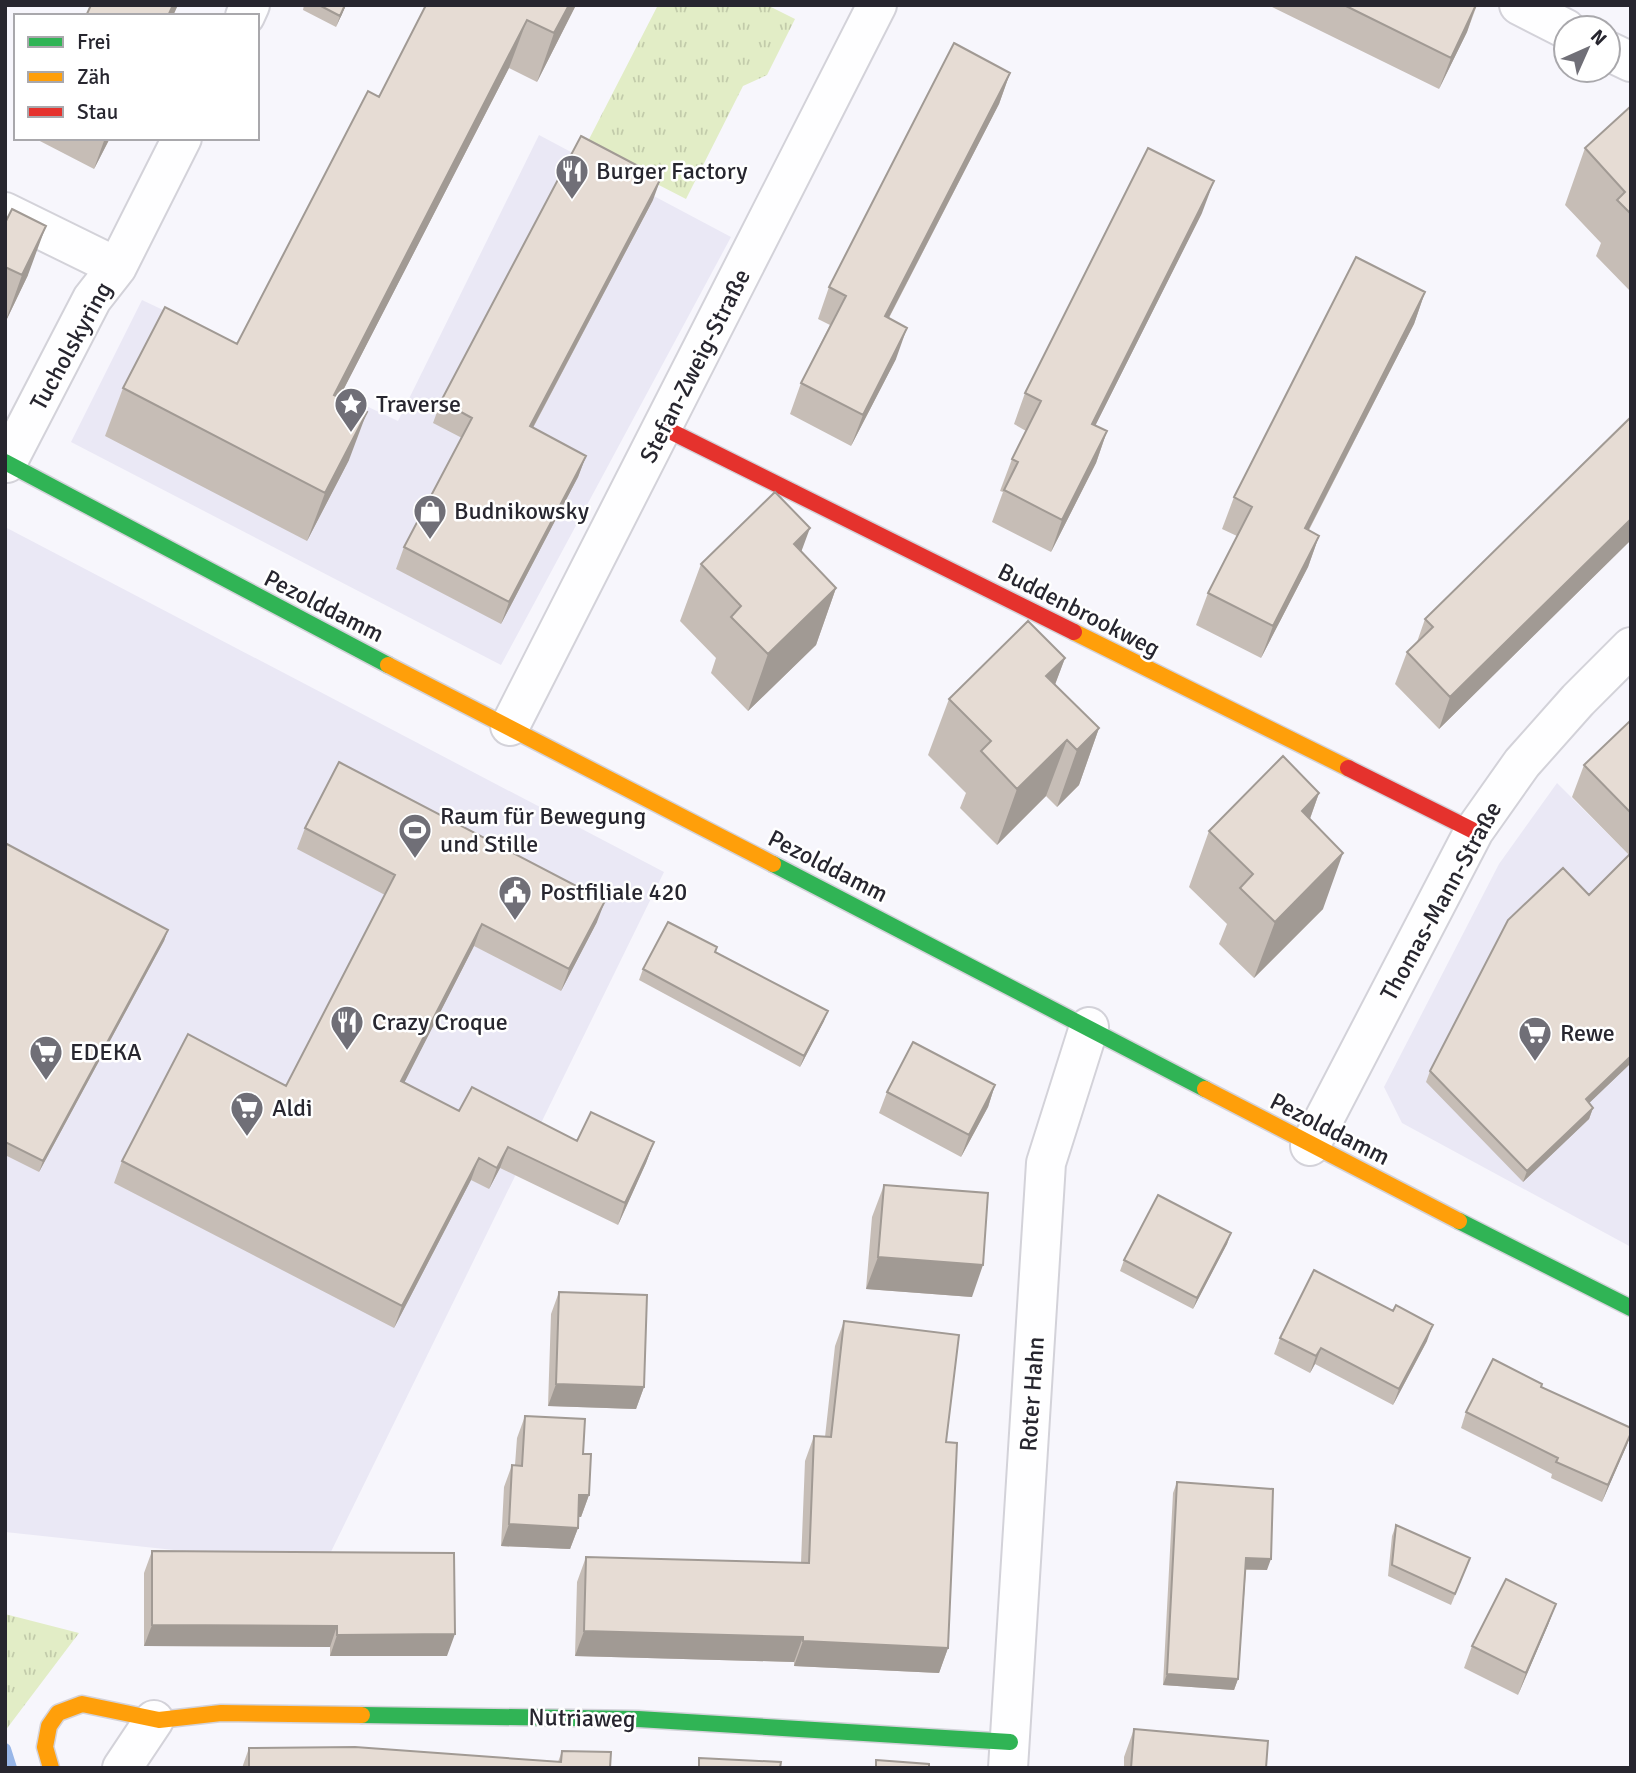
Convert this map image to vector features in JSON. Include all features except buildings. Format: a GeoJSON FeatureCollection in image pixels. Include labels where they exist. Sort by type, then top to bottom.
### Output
{"type":"FeatureCollection","features":[{"type":"Feature","properties":{"kind":"street","name":"Stefan-Zweig-Straße"},"geometry":{"type":"LineString","coordinates":[[510,726],[877,5]]}},
{"type":"Feature","properties":{"kind":"street"},"geometry":{"type":"LineString","coordinates":[[1519,5],[1552,22]]}},
{"type":"Feature","properties":{"kind":"street","name":"Tucholskyring"},"geometry":{"type":"LineString","coordinates":[[6,462],[92,299],[117,267],[181,140]]}},
{"type":"Feature","properties":{"kind":"street","name":"Tucholskyring"},"geometry":{"type":"LineString","coordinates":[[5,212],[117,267]]}},
{"type":"Feature","properties":{"kind":"street","name":"Buddenbrookweg"},"geometry":{"type":"LineString","coordinates":[[664,428],[1474,831]]}},
{"type":"Feature","properties":{"kind":"street","name":"Pezolddamm"},"geometry":{"type":"LineString","coordinates":[[6,462],[316,628],[1089,1027],[1310,1146],[1631,1308]]}},
{"type":"Feature","properties":{"kind":"street","name":"Thomas-Mann-Straße"},"geometry":{"type":"LineString","coordinates":[[1310,1146],[1474,831],[1522,763],[1578,700],[1631,647]]}},
{"type":"Feature","properties":{"kind":"street","name":"Roter Hahn"},"geometry":{"type":"LineString","coordinates":[[1009,1755],[1046,1163],[1089,1027]]}},
{"type":"Feature","properties":{"kind":"street","name":"Nutriaweg"},"geometry":{"type":"LineString","coordinates":[[51,1768],[46,1758],[46,1736],[55,1717],[72,1705],[85,1702],[154,1720],[221,1713],[638,1719],[1009,1755]]}},
{"type":"Feature","properties":{"kind":"street"},"geometry":{"type":"LineString","coordinates":[[122,1768],[154,1720]]}},
{"type":"Feature","properties":{"kind":"shaded area"},"geometry":{"type":"Polygon","coordinates":[[[539,135],[731,237],[501,665],[71,442],[142,300],[398,421],[539,135]]]}},
{"type":"Feature","properties":{"kind":"shaded area"},"geometry":{"type":"Polygon","coordinates":[[[5,527],[664,872],[324,1566],[5,1532],[5,527]]]}},
{"type":"Feature","properties":{"kind":"shaded area"},"geometry":{"type":"Polygon","coordinates":[[[1557,783],[1631,857],[1631,1247],[1402,1123],[1384,1087],[1499,864],[1557,783]]]}},
{"type":"Feature","properties":{"kind":"green space"},"geometry":{"type":"Polygon","coordinates":[[[658,5],[767,5],[795,19],[767,75],[743,86],[686,199],[585,147],[658,5]]]}},
{"type":"Feature","properties":{"kind":"green space"},"geometry":{"type":"Polygon","coordinates":[[[5,1614],[79,1633],[5,1731],[5,1614]]]}},
{"type":"Feature","properties":{"kind":"waterway"},"geometry":{"type":"LineString","coordinates":[[5,1749],[11,1768]]}},
{"type":"Feature","properties":{"kind":"traffic: fast"},"geometry":{"type":"LineString","coordinates":[[5,462],[388,665]]}},
{"type":"Feature","properties":{"kind":"traffic: fast"},"geometry":{"type":"LineString","coordinates":[[773,864],[1205,1089]]}},
{"type":"Feature","properties":{"kind":"traffic: fast"},"geometry":{"type":"LineString","coordinates":[[1459,1221],[1631,1308]]}},
{"type":"Feature","properties":{"kind":"traffic: fast"},"geometry":{"type":"LineString","coordinates":[[362,1715],[638,1719],[1010,1742]]}},
{"type":"Feature","properties":{"kind":"traffic: slow"},"geometry":{"type":"LineString","coordinates":[[1074,632],[1348,768]]}},
{"type":"Feature","properties":{"kind":"traffic: slow"},"geometry":{"type":"LineString","coordinates":[[388,665],[773,864]]}},
{"type":"Feature","properties":{"kind":"traffic: slow"},"geometry":{"type":"LineString","coordinates":[[1205,1089],[1459,1221]]}},
{"type":"Feature","properties":{"kind":"traffic: slow"},"geometry":{"type":"LineString","coordinates":[[51,1768],[45,1747],[49,1726],[58,1713],[82,1704],[159,1720],[221,1713],[362,1715]]}},
{"type":"Feature","properties":{"kind":"traffic: jam"},"geometry":{"type":"LineString","coordinates":[[664,428],[1074,632]]}},
{"type":"Feature","properties":{"kind":"traffic: jam"},"geometry":{"type":"LineString","coordinates":[[1348,768],[1474,831]]}},
{"type":"Feature","properties":{"kind":"place","name":"Burger Factory"},"geometry":{"type":"Point","coordinates":[572,201]}},
{"type":"Feature","properties":{"kind":"place","name":"Traverse"},"geometry":{"type":"Point","coordinates":[351,434]}},
{"type":"Feature","properties":{"kind":"place","name":"Budnikowsky"},"geometry":{"type":"Point","coordinates":[430,541]}},
{"type":"Feature","properties":{"kind":"place","name":"Raum für Bewegung und Stille"},"geometry":{"type":"Point","coordinates":[415,860]}},
{"type":"Feature","properties":{"kind":"place","name":"Postfiliale 420"},"geometry":{"type":"Point","coordinates":[515,922]}},
{"type":"Feature","properties":{"kind":"place","name":"Crazy Croque"},"geometry":{"type":"Point","coordinates":[347,1052]}},
{"type":"Feature","properties":{"kind":"place","name":"Rewe"},"geometry":{"type":"Point","coordinates":[1535,1063]}},
{"type":"Feature","properties":{"kind":"place","name":"EDEKA"},"geometry":{"type":"Point","coordinates":[46,1082]}},
{"type":"Feature","properties":{"kind":"place","name":"Aldi"},"geometry":{"type":"Point","coordinates":[247,1138]}}]}
